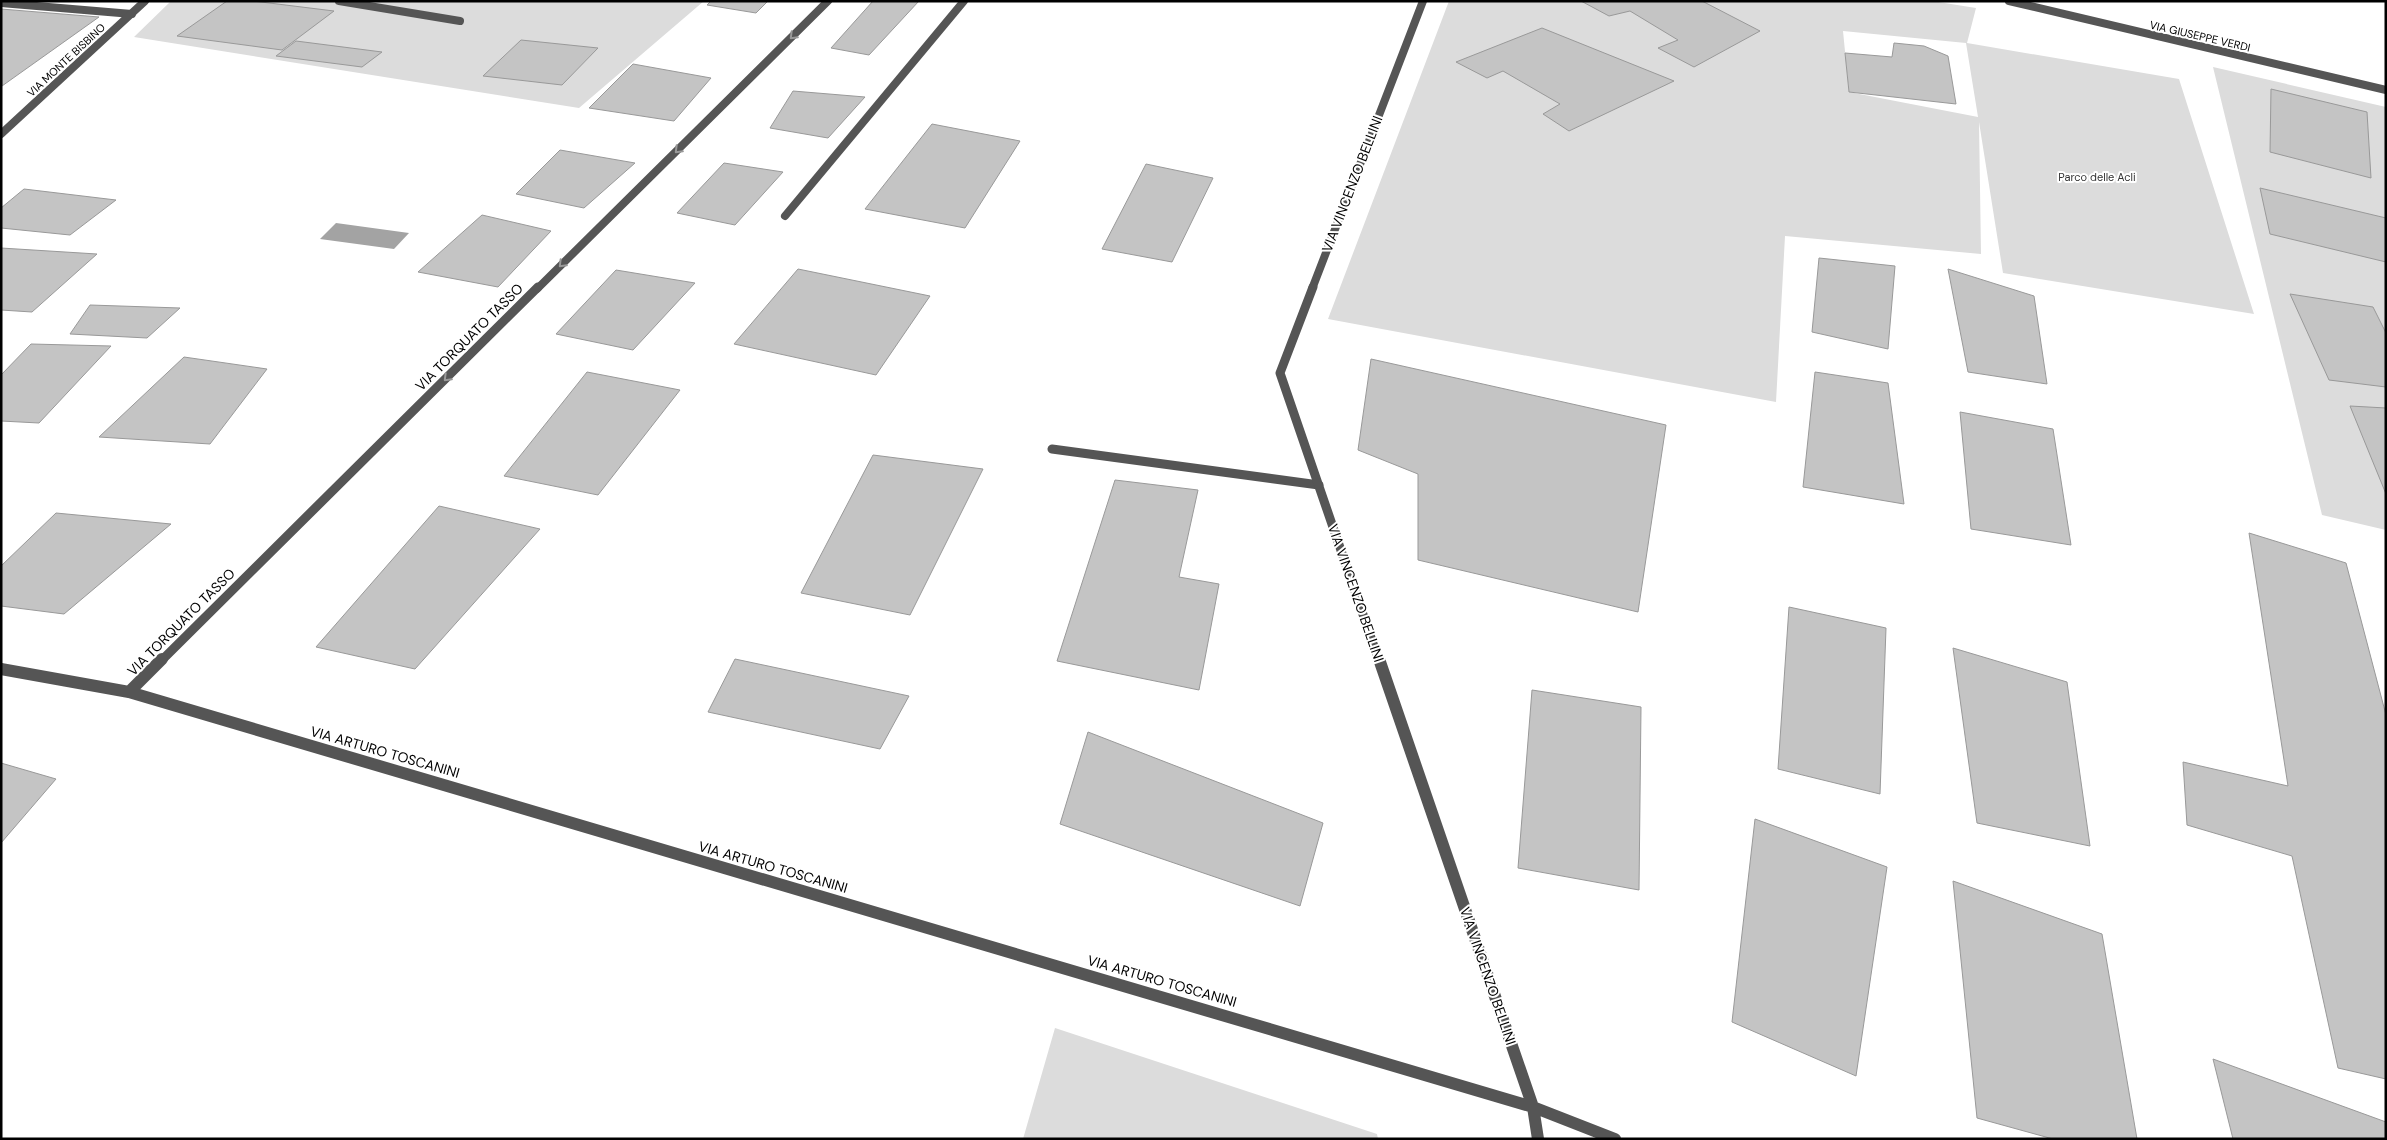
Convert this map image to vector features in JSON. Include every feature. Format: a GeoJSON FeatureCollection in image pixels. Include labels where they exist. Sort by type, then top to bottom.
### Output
{"type":"FeatureCollection","features":[{"type":"Feature","properties":{"kind":"street","name":"VIA MONTE BISBINO"},"geometry":{"type":"LineString","coordinates":[[1,134],[145,1]]}},
{"type":"Feature","properties":{"kind":"street"},"geometry":{"type":"LineString","coordinates":[[339,1],[460,20]]}},
{"type":"Feature","properties":{"kind":"street","name":"VIA TORQUATO TASSO"},"geometry":{"type":"LineString","coordinates":[[129,692],[828,1]]}},
{"type":"Feature","properties":{"kind":"street"},"geometry":{"type":"LineString","coordinates":[[785,216],[964,1]]}},
{"type":"Feature","properties":{"kind":"street","name":"VIA VINCENZO BELLINI"},"geometry":{"type":"LineString","coordinates":[[1423,1],[1280,373],[1533,1107],[1538,1139]]}},
{"type":"Feature","properties":{"kind":"street","name":"VIA GIUSEPPE VERDI"},"geometry":{"type":"LineString","coordinates":[[2009,1],[2386,90]]}},
{"type":"Feature","properties":{"kind":"street"},"geometry":{"type":"LineString","coordinates":[[1,4],[132,14]]}},
{"type":"Feature","properties":{"kind":"street"},"geometry":{"type":"LineString","coordinates":[[1052,449],[1319,485]]}},
{"type":"Feature","properties":{"kind":"street","name":"VIA ARTURO TOSCANINI"},"geometry":{"type":"LineString","coordinates":[[1,669],[129,692],[1533,1107]]}},
{"type":"Feature","properties":{"kind":"street"},"geometry":{"type":"LineString","coordinates":[[1533,1107],[1615,1139]]}},
{"type":"Feature","properties":{"kind":"green space"},"geometry":{"type":"Polygon","coordinates":[[[171,1],[704,1],[579,108],[134,37],[171,1]]]}},
{"type":"Feature","properties":{"kind":"green space","name":"Parco delle Acli"},"geometry":{"type":"Polygon","coordinates":[[[1449,1],[1932,1],[1976,8],[1967,43],[2179,79],[2254,314],[2003,273],[1979,122],[1981,254],[1785,236],[1776,402],[1328,319],[1449,1]],[[1843,31],[1849,92],[1978,117],[1966,43],[1843,31]]]}},
{"type":"Feature","properties":{"kind":"green space"},"geometry":{"type":"Polygon","coordinates":[[[2213,67],[2386,107],[2386,530],[2322,515],[2213,67]]]}},
{"type":"Feature","properties":{"kind":"green space"},"geometry":{"type":"Polygon","coordinates":[[[1055,1028],[1377,1134],[1378,1139],[1023,1139],[1055,1028]]]}},
{"type":"Feature","properties":{"kind":"shaded area"},"geometry":{"type":"Polygon","coordinates":[[[336,223],[409,233],[394,249],[320,239],[336,223]]]}},
{"type":"Feature","properties":{"kind":"building"},"geometry":{"type":"Polygon","coordinates":[[[227,1],[253,1],[334,11],[282,50],[177,36],[227,1]]]}},
{"type":"Feature","properties":{"kind":"building"},"geometry":{"type":"Polygon","coordinates":[[[711,1],[768,1],[756,13],[707,5],[711,1]]]}},
{"type":"Feature","properties":{"kind":"building"},"geometry":{"type":"Polygon","coordinates":[[[873,1],[919,1],[869,55],[831,48],[873,1]]]}},
{"type":"Feature","properties":{"kind":"building"},"geometry":{"type":"Polygon","coordinates":[[[1581,1],[1702,1],[1760,31],[1694,67],[1658,48],[1678,40],[1630,11],[1609,16],[1581,1]]]}},
{"type":"Feature","properties":{"kind":"building"},"geometry":{"type":"Polygon","coordinates":[[[1,9],[99,17],[2,86],[1,9]]]}},
{"type":"Feature","properties":{"kind":"building"},"geometry":{"type":"Polygon","coordinates":[[[1542,28],[1674,81],[1569,131],[1543,114],[1560,104],[1503,71],[1487,78],[1456,62],[1542,28]]]}},
{"type":"Feature","properties":{"kind":"building"},"geometry":{"type":"Polygon","coordinates":[[[521,40],[598,48],[562,85],[483,76],[521,40]]]}},
{"type":"Feature","properties":{"kind":"building"},"geometry":{"type":"Polygon","coordinates":[[[296,41],[382,52],[362,67],[276,56],[296,41]]]}},
{"type":"Feature","properties":{"kind":"building"},"geometry":{"type":"Polygon","coordinates":[[[1894,43],[1924,46],[1948,56],[1956,104],[1849,92],[1845,53],[1892,57],[1894,43]]]}},
{"type":"Feature","properties":{"kind":"building"},"geometry":{"type":"Polygon","coordinates":[[[633,64],[711,78],[674,121],[589,108],[633,64]]]}},
{"type":"Feature","properties":{"kind":"building"},"geometry":{"type":"Polygon","coordinates":[[[2271,89],[2367,112],[2371,178],[2270,152],[2271,89]]]}},
{"type":"Feature","properties":{"kind":"building"},"geometry":{"type":"Polygon","coordinates":[[[793,91],[865,97],[828,138],[770,128],[793,91]]]}},
{"type":"Feature","properties":{"kind":"building"},"geometry":{"type":"Polygon","coordinates":[[[932,124],[1020,141],[965,228],[865,209],[932,124]]]}},
{"type":"Feature","properties":{"kind":"building"},"geometry":{"type":"Polygon","coordinates":[[[560,150],[635,163],[584,208],[516,194],[560,150]]]}},
{"type":"Feature","properties":{"kind":"building"},"geometry":{"type":"Polygon","coordinates":[[[724,163],[783,172],[735,225],[677,213],[724,163]]]}},
{"type":"Feature","properties":{"kind":"building"},"geometry":{"type":"Polygon","coordinates":[[[1146,164],[1213,178],[1172,262],[1102,249],[1146,164]]]}},
{"type":"Feature","properties":{"kind":"building"},"geometry":{"type":"Polygon","coordinates":[[[2260,188],[2386,218],[2386,262],[2270,234],[2260,188]]]}},
{"type":"Feature","properties":{"kind":"building"},"geometry":{"type":"Polygon","coordinates":[[[24,189],[116,200],[70,235],[1,228],[1,208],[24,189]]]}},
{"type":"Feature","properties":{"kind":"building"},"geometry":{"type":"Polygon","coordinates":[[[482,215],[551,231],[498,287],[418,272],[482,215]]]}},
{"type":"Feature","properties":{"kind":"building"},"geometry":{"type":"Polygon","coordinates":[[[1,248],[97,254],[32,312],[1,310],[1,248]]]}},
{"type":"Feature","properties":{"kind":"building"},"geometry":{"type":"Polygon","coordinates":[[[1819,258],[1895,266],[1888,349],[1812,332],[1819,258]]]}},
{"type":"Feature","properties":{"kind":"building"},"geometry":{"type":"Polygon","coordinates":[[[798,269],[930,296],[876,375],[734,344],[798,269]]]}},
{"type":"Feature","properties":{"kind":"building"},"geometry":{"type":"Polygon","coordinates":[[[1948,269],[2034,296],[2047,384],[1968,372],[1948,269]]]}},
{"type":"Feature","properties":{"kind":"building"},"geometry":{"type":"Polygon","coordinates":[[[616,270],[695,283],[633,350],[556,334],[616,270]]]}},
{"type":"Feature","properties":{"kind":"building"},"geometry":{"type":"Polygon","coordinates":[[[2290,294],[2373,307],[2386,333],[2386,387],[2329,380],[2290,294]]]}},
{"type":"Feature","properties":{"kind":"building"},"geometry":{"type":"Polygon","coordinates":[[[90,305],[180,308],[147,338],[70,334],[90,305]]]}},
{"type":"Feature","properties":{"kind":"building"},"geometry":{"type":"Polygon","coordinates":[[[31,344],[111,346],[39,423],[1,421],[1,375],[31,344]]]}},
{"type":"Feature","properties":{"kind":"building"},"geometry":{"type":"Polygon","coordinates":[[[184,357],[267,369],[210,444],[99,437],[184,357]]]}},
{"type":"Feature","properties":{"kind":"building"},"geometry":{"type":"Polygon","coordinates":[[[1371,359],[1666,425],[1638,612],[1418,560],[1418,474],[1358,450],[1371,359]]]}},
{"type":"Feature","properties":{"kind":"building"},"geometry":{"type":"Polygon","coordinates":[[[587,372],[680,390],[598,495],[504,476],[587,372]]]}},
{"type":"Feature","properties":{"kind":"building"},"geometry":{"type":"Polygon","coordinates":[[[1815,372],[1888,383],[1904,504],[1803,487],[1815,372]]]}},
{"type":"Feature","properties":{"kind":"building"},"geometry":{"type":"Polygon","coordinates":[[[2350,406],[2386,408],[2386,494],[2350,406]]]}},
{"type":"Feature","properties":{"kind":"building"},"geometry":{"type":"Polygon","coordinates":[[[1960,412],[2053,429],[2071,545],[1971,529],[1960,412]]]}},
{"type":"Feature","properties":{"kind":"building"},"geometry":{"type":"Polygon","coordinates":[[[873,455],[983,469],[910,615],[801,593],[873,455]]]}},
{"type":"Feature","properties":{"kind":"building"},"geometry":{"type":"Polygon","coordinates":[[[1115,480],[1198,490],[1179,577],[1219,584],[1199,690],[1057,661],[1115,480]]]}},
{"type":"Feature","properties":{"kind":"building"},"geometry":{"type":"Polygon","coordinates":[[[439,506],[540,529],[415,669],[316,647],[439,506]]]}},
{"type":"Feature","properties":{"kind":"building"},"geometry":{"type":"Polygon","coordinates":[[[56,513],[171,524],[64,614],[1,606],[1,566],[56,513]]]}},
{"type":"Feature","properties":{"kind":"building"},"geometry":{"type":"Polygon","coordinates":[[[2249,533],[2346,563],[2386,715],[2386,1079],[2338,1068],[2292,856],[2187,825],[2183,762],[2288,786],[2249,533]]]}},
{"type":"Feature","properties":{"kind":"building"},"geometry":{"type":"Polygon","coordinates":[[[1789,607],[1886,628],[1880,794],[1778,769],[1789,607]]]}},
{"type":"Feature","properties":{"kind":"building"},"geometry":{"type":"Polygon","coordinates":[[[1953,648],[2067,682],[2090,846],[1977,823],[1953,648]]]}},
{"type":"Feature","properties":{"kind":"building"},"geometry":{"type":"Polygon","coordinates":[[[735,659],[909,696],[880,749],[708,712],[735,659]]]}},
{"type":"Feature","properties":{"kind":"building"},"geometry":{"type":"Polygon","coordinates":[[[1532,690],[1641,707],[1639,890],[1518,868],[1532,690]]]}},
{"type":"Feature","properties":{"kind":"building"},"geometry":{"type":"Polygon","coordinates":[[[1088,732],[1323,823],[1300,906],[1060,824],[1088,732]]]}},
{"type":"Feature","properties":{"kind":"building"},"geometry":{"type":"Polygon","coordinates":[[[1,763],[56,779],[1,843],[1,763]]]}},
{"type":"Feature","properties":{"kind":"building"},"geometry":{"type":"Polygon","coordinates":[[[1755,819],[1887,867],[1856,1076],[1732,1022],[1755,819]]]}},
{"type":"Feature","properties":{"kind":"building"},"geometry":{"type":"Polygon","coordinates":[[[1953,881],[2102,934],[2137,1139],[2053,1139],[1977,1118],[1953,881]]]}},
{"type":"Feature","properties":{"kind":"building"},"geometry":{"type":"Polygon","coordinates":[[[2213,1059],[2386,1122],[2386,1139],[2233,1139],[2213,1059]]]}}]}
